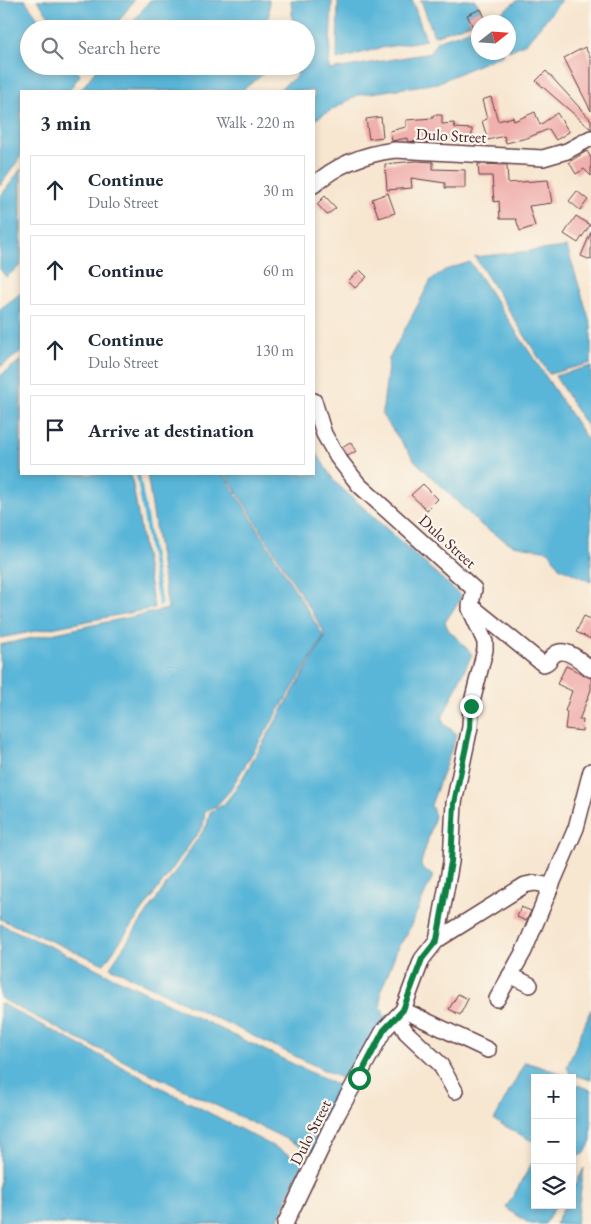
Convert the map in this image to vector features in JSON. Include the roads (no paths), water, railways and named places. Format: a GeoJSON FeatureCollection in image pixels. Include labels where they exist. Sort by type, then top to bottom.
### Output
{"type":"FeatureCollection","features":[{"type":"Feature","properties":{"kind":"street","name":"Dulo Street"},"geometry":{"type":"LineString","coordinates":[[315,185],[338,167],[373,153],[395,150],[544,158],[567,151],[591,138]]}},
{"type":"Feature","properties":{"kind":"street","name":"Dulo Street"},"geometry":{"type":"LineString","coordinates":[[315,404],[324,434],[338,458],[359,485],[474,589],[469,604],[485,642],[485,650],[471,706],[470,728],[454,803],[451,862],[437,940]]}},
{"type":"Feature","properties":{"kind":"street"},"geometry":{"type":"LineString","coordinates":[[469,604],[543,664],[548,663],[554,654],[561,652],[568,653],[591,669]]}},
{"type":"Feature","properties":{"kind":"street"},"geometry":{"type":"LineString","coordinates":[[497,998],[524,951],[576,828],[591,770]]}},
{"type":"Feature","properties":{"kind":"street"},"geometry":{"type":"LineString","coordinates":[[455,1091],[440,1064],[406,1032],[400,1013],[422,959],[437,940],[525,884],[535,883],[551,886]]}},
{"type":"Feature","properties":{"kind":"street"},"geometry":{"type":"LineString","coordinates":[[510,976],[530,985]]}},
{"type":"Feature","properties":{"kind":"street","name":"Dulo Street"},"geometry":{"type":"LineString","coordinates":[[285,1224],[337,1115],[384,1030],[400,1013]]}},
{"type":"Feature","properties":{"kind":"street"},"geometry":{"type":"LineString","coordinates":[[400,1013],[488,1050]]}},
{"type":"Feature","properties":{"kind":"water"},"geometry":{"type":"Polygon","coordinates":[[[0,0],[25,0],[39,20],[20,20],[20,75],[80,75],[70,90],[20,90],[20,157],[0,186],[0,0]]]}},
{"type":"Feature","properties":{"kind":"water"},"geometry":{"type":"Polygon","coordinates":[[[37,0],[134,0],[120,20],[52,20],[37,0]]]}},
{"type":"Feature","properties":{"kind":"water"},"geometry":{"type":"Polygon","coordinates":[[[150,0],[269,0],[269,20],[135,20],[150,0]]]}},
{"type":"Feature","properties":{"kind":"water"},"geometry":{"type":"Polygon","coordinates":[[[291,0],[332,0],[329,70],[430,53],[437,41],[471,29],[471,60],[489,60],[437,83],[358,95],[315,119],[315,90],[278,90],[297,75],[315,75],[315,20],[292,20],[291,0]]]}},
{"type":"Feature","properties":{"kind":"water"},"geometry":{"type":"Polygon","coordinates":[[[338,0],[412,0],[426,40],[376,49],[337,60],[338,0]]]}},
{"type":"Feature","properties":{"kind":"water"},"geometry":{"type":"Polygon","coordinates":[[[421,0],[475,0],[481,9],[467,15],[471,23],[434,36],[421,0]]]}},
{"type":"Feature","properties":{"kind":"water"},"geometry":{"type":"Polygon","coordinates":[[[518,0],[562,0],[526,43],[516,48],[516,15],[498,15],[518,0]]]}},
{"type":"Feature","properties":{"kind":"water"},"geometry":{"type":"Polygon","coordinates":[[[92,75],[262,75],[242,90],[81,90],[92,75]]]}},
{"type":"Feature","properties":{"kind":"water"},"geometry":{"type":"Polygon","coordinates":[[[20,170],[20,266],[6,277],[0,269],[0,197],[20,170]]]}},
{"type":"Feature","properties":{"kind":"water"},"geometry":{"type":"Polygon","coordinates":[[[567,247],[591,325],[591,363],[549,374],[475,257],[567,247]]]}},
{"type":"Feature","properties":{"kind":"water"},"geometry":{"type":"Polygon","coordinates":[[[470,262],[591,445],[591,582],[559,567],[549,551],[513,545],[482,526],[415,461],[382,415],[389,359],[431,280],[445,270],[470,262]]]}},
{"type":"Feature","properties":{"kind":"water"},"geometry":{"type":"Polygon","coordinates":[[[20,294],[20,353],[0,367],[0,309],[20,294]]]}},
{"type":"Feature","properties":{"kind":"water"},"geometry":{"type":"Polygon","coordinates":[[[20,361],[20,475],[131,475],[154,608],[0,638],[0,376],[20,361]]]}},
{"type":"Feature","properties":{"kind":"water"},"geometry":{"type":"Polygon","coordinates":[[[591,366],[591,433],[555,376],[591,366]]]}},
{"type":"Feature","properties":{"kind":"water"},"geometry":{"type":"Polygon","coordinates":[[[315,451],[334,481],[462,597],[445,622],[448,629],[472,654],[442,718],[444,724],[457,734],[431,805],[435,816],[421,863],[422,868],[433,876],[406,936],[398,947],[381,991],[381,1006],[386,1022],[353,1084],[110,967],[207,825],[210,812],[224,804],[236,789],[325,637],[323,630],[227,475],[315,475],[315,451]]]}},
{"type":"Feature","properties":{"kind":"water"},"geometry":{"type":"Polygon","coordinates":[[[147,475],[225,475],[324,637],[228,793],[216,806],[205,811],[203,826],[104,964],[0,919],[0,645],[168,609],[147,475]]]}},
{"type":"Feature","properties":{"kind":"water"},"geometry":{"type":"Polygon","coordinates":[[[0,924],[60,951],[349,1091],[313,1152],[76,1038],[0,998],[0,924]]]}},
{"type":"Feature","properties":{"kind":"water"},"geometry":{"type":"Polygon","coordinates":[[[0,1003],[303,1162],[276,1224],[0,1224],[0,1003]]]}},
{"type":"Feature","properties":{"kind":"water"},"geometry":{"type":"Polygon","coordinates":[[[591,1009],[591,1080],[576,1076],[576,1074],[570,1074],[567,1067],[591,1009]]]}},
{"type":"Feature","properties":{"kind":"water"},"geometry":{"type":"Polygon","coordinates":[[[525,1062],[559,1074],[531,1074],[531,1140],[494,1120],[525,1062]]]}},
{"type":"Feature","properties":{"kind":"water"},"geometry":{"type":"Polygon","coordinates":[[[576,1084],[591,1090],[591,1141],[585,1153],[576,1157],[576,1084]]]}},
{"type":"Feature","properties":{"kind":"water"},"geometry":{"type":"Polygon","coordinates":[[[531,1165],[531,1209],[554,1209],[545,1224],[530,1224],[506,1208],[531,1165]]]}},
{"type":"Feature","properties":{"kind":"water"},"geometry":{"type":"Polygon","coordinates":[[[584,1168],[576,1224],[555,1224],[563,1209],[576,1209],[576,1183],[584,1168]]]}},
{"type":"Feature","properties":{"kind":"waterway"},"geometry":{"type":"LineString","coordinates":[[138,475],[160,604]]}}]}
